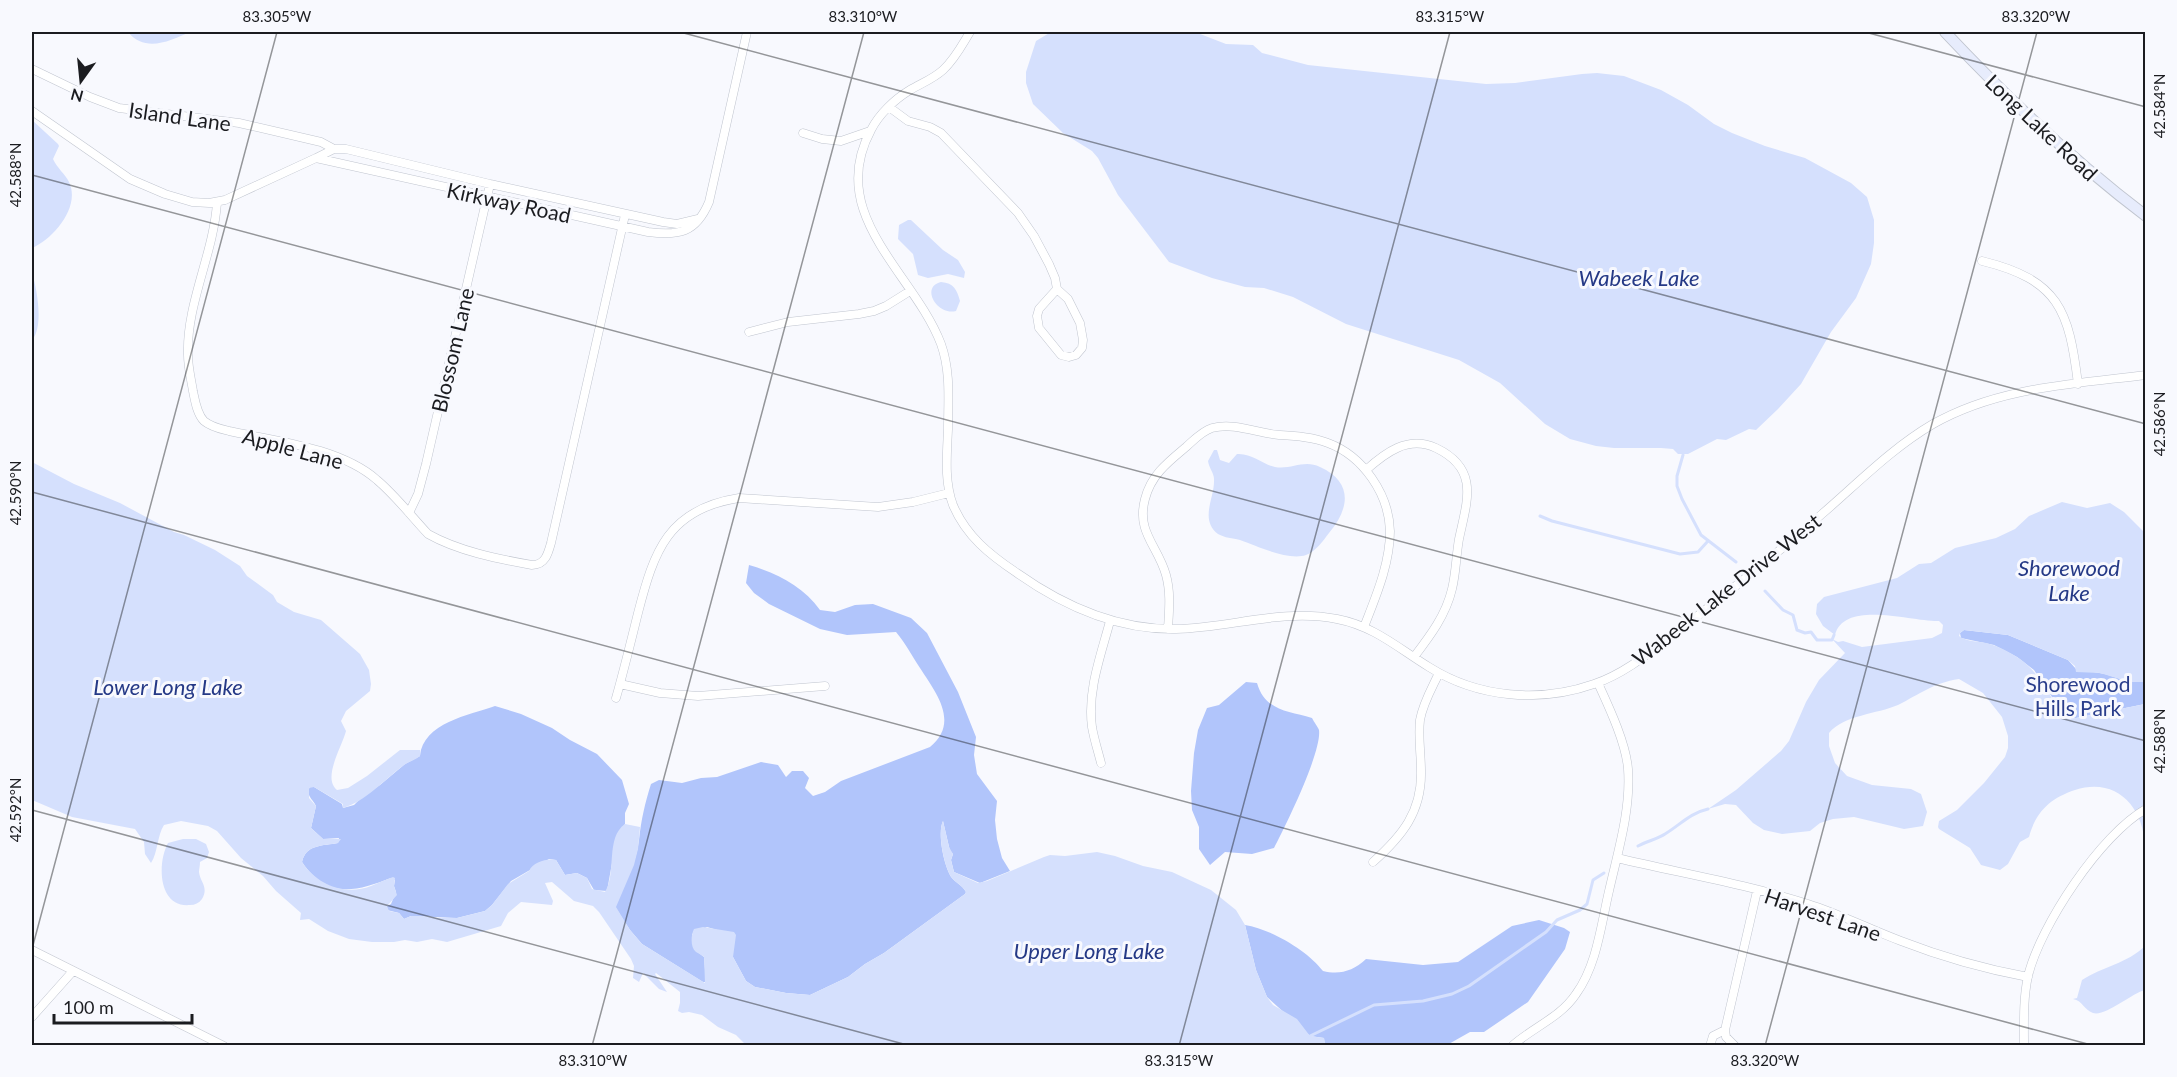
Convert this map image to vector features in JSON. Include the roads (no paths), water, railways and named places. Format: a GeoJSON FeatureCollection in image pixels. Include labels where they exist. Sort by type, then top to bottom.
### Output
{"type":"FeatureCollection","features":[{"type":"Feature","properties":{"kind":"main road","name":"Long Lake Road"},"geometry":{"type":"LineString","coordinates":[[1945,32],[2023,112],[2145,216]]}},
{"type":"Feature","properties":{"kind":"street"},"geometry":{"type":"LineString","coordinates":[[698,219],[709,202],[747,32]]}},
{"type":"Feature","properties":{"kind":"street"},"geometry":{"type":"LineString","coordinates":[[616,698],[648,574],[656,554],[675,528],[702,509],[719,502],[750,498],[878,507],[913,502],[949,493],[947,370],[934,329],[874,235],[860,203],[859,170],[861,156],[870,131],[889,107],[908,91],[945,69],[970,32]]}},
{"type":"Feature","properties":{"kind":"street","name":"Island Lane"},"geometry":{"type":"LineString","coordinates":[[32,69],[90,97],[119,108],[239,123],[321,142],[334,149]]}},
{"type":"Feature","properties":{"kind":"street"},"geometry":{"type":"LineString","coordinates":[[889,107],[908,121],[930,127],[941,133],[1002,196],[1034,236],[1052,271],[1057,288],[1068,299],[1080,323],[1083,340],[1082,348],[1076,356],[1061,355],[1039,328],[1037,316],[1039,309],[1057,288]]}},
{"type":"Feature","properties":{"kind":"street"},"geometry":{"type":"LineString","coordinates":[[32,111],[130,179],[181,199],[201,203],[217,202],[334,149]]}},
{"type":"Feature","properties":{"kind":"street"},"geometry":{"type":"LineString","coordinates":[[803,133],[822,139],[841,141],[870,131]]}},
{"type":"Feature","properties":{"kind":"street","name":"Kirkway Road"},"geometry":{"type":"LineString","coordinates":[[334,149],[346,149],[625,215],[677,224],[698,219]]}},
{"type":"Feature","properties":{"kind":"street","name":"Kirkway Road"},"geometry":{"type":"LineString","coordinates":[[316,158],[486,198],[648,232],[677,233],[688,230],[698,219]]}},
{"type":"Feature","properties":{"kind":"street","name":"Blossom Lane"},"geometry":{"type":"LineString","coordinates":[[409,513],[418,494],[426,464],[490,184]]}},
{"type":"Feature","properties":{"kind":"street","name":"Apple Lane"},"geometry":{"type":"LineString","coordinates":[[217,202],[214,227],[188,347],[189,371],[202,419],[215,427],[229,431],[341,458],[377,480],[428,534],[448,543],[532,565],[537,565],[544,559],[551,543],[625,215]]}},
{"type":"Feature","properties":{"kind":"street"},"geometry":{"type":"LineString","coordinates":[[1982,261],[2021,273],[2040,286],[2054,300],[2069,328],[2078,384]]}},
{"type":"Feature","properties":{"kind":"street"},"geometry":{"type":"LineString","coordinates":[[749,332],[788,321],[874,311],[910,291]]}},
{"type":"Feature","properties":{"kind":"street","name":"Wabeek Lake Drive West"},"geometry":{"type":"LineString","coordinates":[[949,493],[962,522],[974,538],[991,554],[1052,596],[1077,609],[1110,621],[1168,629],[1198,628],[1297,616],[1333,618],[1364,627],[1389,639],[1439,673],[1480,689],[1516,695],[1547,695],[1598,683],[1641,658],[1752,575],[1886,458],[1934,423],[1988,400],[2025,391],[2145,375]]}},
{"type":"Feature","properties":{"kind":"street"},"geometry":{"type":"LineString","coordinates":[[1168,629],[1168,584],[1160,558],[1145,532],[1143,507],[1148,490],[1158,472],[1210,428],[1231,426],[1329,443],[1349,454],[1366,470],[1384,501],[1390,532],[1383,574],[1364,627]]}},
{"type":"Feature","properties":{"kind":"street"},"geometry":{"type":"LineString","coordinates":[[1366,470],[1402,445],[1423,444],[1439,450],[1454,460],[1462,471],[1468,486],[1467,508],[1450,598],[1436,627],[1414,657]]}},
{"type":"Feature","properties":{"kind":"street"},"geometry":{"type":"LineString","coordinates":[[1101,764],[1092,729],[1091,705],[1095,674],[1110,621]]}},
{"type":"Feature","properties":{"kind":"street"},"geometry":{"type":"LineString","coordinates":[[1373,862],[1400,836],[1416,804],[1422,773],[1420,720],[1426,700],[1439,673]]}},
{"type":"Feature","properties":{"kind":"street"},"geometry":{"type":"LineString","coordinates":[[1512,1046],[1565,1008],[1583,984],[1593,959],[1617,858],[1627,807],[1628,767],[1616,723],[1598,683]]}},
{"type":"Feature","properties":{"kind":"street"},"geometry":{"type":"LineString","coordinates":[[620,684],[660,693],[691,696],[825,686]]}},
{"type":"Feature","properties":{"kind":"street"},"geometry":{"type":"LineString","coordinates":[[2024,1046],[2028,977],[2050,924],[2082,874],[2113,834],[2145,809]]}},
{"type":"Feature","properties":{"kind":"street","name":"Harvest Lane"},"geometry":{"type":"LineString","coordinates":[[1617,858],[1824,909],[1934,953],[1977,966],[2028,977]]}},
{"type":"Feature","properties":{"kind":"street"},"geometry":{"type":"LineString","coordinates":[[1735,1046],[1726,1037],[1725,1029],[1757,891]]}},
{"type":"Feature","properties":{"kind":"street"},"geometry":{"type":"LineString","coordinates":[[32,950],[224,1046]]}},
{"type":"Feature","properties":{"kind":"street"},"geometry":{"type":"LineString","coordinates":[[32,1017],[73,971]]}},
{"type":"Feature","properties":{"kind":"street"},"geometry":{"type":"LineString","coordinates":[[1710,1046],[1713,1036],[1725,1029]]}},
{"type":"Feature","properties":{"kind":"water"},"geometry":{"type":"Polygon","coordinates":[[[128,32],[190,32],[174,39],[150,44],[142,42],[128,32]]]}},
{"type":"Feature","properties":{"kind":"water","name":"Wabeek Lake"},"geometry":{"type":"Polygon","coordinates":[[[1051,32],[1195,32],[1226,44],[1253,45],[1262,53],[1308,65],[1486,84],[1515,83],[1597,73],[1624,76],[1661,90],[1732,133],[1805,158],[1851,183],[1867,197],[1874,220],[1871,264],[1856,298],[1831,332],[1801,384],[1756,430],[1749,429],[1726,440],[1717,439],[1688,454],[1678,454],[1673,449],[1596,446],[1570,439],[1545,424],[1500,383],[1459,360],[1346,324],[1293,297],[1264,288],[1245,287],[1212,278],[1169,262],[1118,195],[1092,151],[1063,133],[1033,104],[1026,83],[1026,72],[1036,41],[1051,32]]]}},
{"type":"Feature","properties":{"kind":"water"},"geometry":{"type":"Polygon","coordinates":[[[32,120],[58,144],[53,159],[69,182],[72,192],[71,202],[63,221],[40,244],[32,248],[32,120]]]}},
{"type":"Feature","properties":{"kind":"water"},"geometry":{"type":"Polygon","coordinates":[[[911,220],[943,250],[958,260],[965,272],[964,278],[948,274],[928,278],[918,275],[913,254],[898,239],[899,225],[911,220]]]}},
{"type":"Feature","properties":{"kind":"water"},"geometry":{"type":"Polygon","coordinates":[[[32,273],[39,317],[36,334],[32,340],[32,273]]]}},
{"type":"Feature","properties":{"kind":"water"},"geometry":{"type":"Polygon","coordinates":[[[941,282],[949,284],[956,290],[960,301],[956,311],[943,309],[934,300],[932,289],[941,282]]]}},
{"type":"Feature","properties":{"kind":"water"},"geometry":{"type":"Polygon","coordinates":[[[1214,450],[1217,450],[1220,460],[1229,463],[1237,454],[1242,454],[1275,467],[1308,464],[1331,473],[1343,488],[1345,496],[1344,505],[1336,524],[1316,549],[1309,554],[1299,556],[1273,552],[1218,534],[1212,528],[1209,515],[1214,479],[1208,461],[1214,450]]]}},
{"type":"Feature","properties":{"kind":"water"},"geometry":{"type":"Polygon","coordinates":[[[32,462],[215,550],[240,566],[247,576],[273,595],[277,602],[294,612],[321,620],[360,654],[369,670],[370,691],[346,711],[341,721],[346,731],[332,770],[333,785],[337,790],[348,788],[400,750],[420,750],[420,756],[404,765],[367,795],[343,808],[343,804],[314,787],[309,788],[309,798],[316,806],[311,828],[323,839],[341,839],[338,843],[311,849],[302,862],[315,877],[342,889],[361,889],[395,878],[394,886],[397,895],[387,906],[389,911],[399,913],[404,919],[411,916],[457,918],[485,911],[508,884],[541,861],[556,860],[565,875],[577,873],[587,878],[592,889],[605,892],[610,875],[615,838],[625,824],[640,827],[638,849],[634,865],[616,907],[642,944],[705,983],[704,957],[694,950],[692,944],[694,929],[703,927],[734,932],[736,935],[733,957],[746,981],[755,987],[810,995],[848,977],[965,894],[966,892],[952,878],[946,866],[941,841],[943,821],[953,854],[951,860],[954,872],[978,883],[1050,855],[1065,856],[1097,852],[1172,872],[1211,890],[1236,910],[1245,925],[1256,970],[1267,997],[1273,1005],[1297,1019],[1310,1036],[1324,1038],[1325,1045],[746,1045],[736,1035],[718,1027],[702,1015],[678,1011],[680,992],[656,973],[667,992],[659,989],[643,973],[639,982],[633,978],[634,966],[631,959],[599,912],[593,906],[574,901],[552,882],[545,883],[553,901],[552,905],[521,902],[508,913],[501,926],[447,942],[432,939],[417,942],[405,940],[372,942],[349,939],[328,931],[309,919],[300,920],[301,913],[241,858],[217,831],[208,826],[181,821],[164,825],[151,863],[145,854],[144,842],[135,829],[72,817],[32,800],[32,462]]]}},
{"type":"Feature","properties":{"kind":"water","name":"Shorewood Lake"},"geometry":{"type":"Polygon","coordinates":[[[2062,502],[2087,508],[2110,503],[2124,512],[2145,533],[2145,682],[2130,682],[2100,673],[2076,672],[2075,666],[2068,660],[2008,635],[1964,630],[1959,636],[1995,646],[2020,659],[2035,673],[2063,713],[2071,719],[2145,704],[2145,846],[2139,819],[2133,807],[2115,791],[2103,788],[2090,787],[2075,790],[2052,802],[2040,813],[2029,837],[2020,842],[2008,864],[2000,870],[1981,865],[1970,848],[1939,829],[1939,821],[1957,810],[1984,783],[2005,757],[2008,748],[2008,736],[2002,717],[1983,693],[1959,679],[1934,686],[1890,708],[1843,722],[1829,733],[1829,746],[1835,763],[1847,776],[1872,785],[1911,789],[1921,794],[1927,812],[1923,826],[1904,829],[1854,817],[1820,823],[1810,831],[1782,834],[1764,830],[1753,823],[1736,805],[1725,804],[1708,809],[1736,790],[1781,751],[1789,741],[1806,702],[1819,680],[1845,653],[1832,639],[1862,647],[1932,638],[1942,633],[1943,625],[1939,621],[1865,615],[1851,618],[1841,624],[1835,635],[1823,626],[1816,614],[1817,604],[1824,597],[1897,578],[1919,564],[1931,563],[1955,548],[1996,538],[2015,529],[2029,516],[2062,502]]]}},
{"type":"Feature","properties":{"kind":"water"},"geometry":{"type":"Polygon","coordinates":[[[183,839],[196,839],[206,844],[209,852],[207,858],[200,862],[199,872],[205,891],[204,895],[200,902],[192,905],[179,904],[172,899],[163,883],[162,862],[168,843],[183,839]]]}},
{"type":"Feature","properties":{"kind":"water"},"geometry":{"type":"Polygon","coordinates":[[[2145,946],[2145,990],[2098,1013],[2090,1012],[2073,999],[2077,998],[2082,980],[2131,957],[2145,946]]]}},
{"type":"Feature","properties":{"kind":"waterway"},"geometry":{"type":"LineString","coordinates":[[1683,455],[1677,476],[1677,486],[1682,499],[1701,535],[1736,562]]}},
{"type":"Feature","properties":{"kind":"waterway"},"geometry":{"type":"LineString","coordinates":[[1540,516],[1680,554],[1698,552],[1708,541]]}},
{"type":"Feature","properties":{"kind":"waterway"},"geometry":{"type":"LineString","coordinates":[[1765,591],[1783,610],[1793,615],[1797,630],[1805,633],[1811,632],[1817,640],[1832,640],[1834,635]]}},
{"type":"Feature","properties":{"kind":"waterway"},"geometry":{"type":"LineString","coordinates":[[1638,846],[1662,836],[1690,816],[1708,809]]}},
{"type":"Feature","properties":{"kind":"waterway"},"geometry":{"type":"LineString","coordinates":[[1310,1036],[1374,1005],[1423,1001],[1452,994],[1469,986],[1546,932],[1557,920],[1580,910],[1587,904],[1593,880],[1604,873]]}},
{"type":"Feature","properties":{"kind":"park label","name":"Shorewood Hills Park"},"geometry":{"type":"Point","coordinates":[2078,695]}},
{"type":"Feature","properties":{"kind":"water label","name":"Lower Long Lake"},"geometry":{"type":"Point","coordinates":[168,686]}},
{"type":"Feature","properties":{"kind":"water label","name":"Upper Long Lake"},"geometry":{"type":"Point","coordinates":[1089,950]}}]}
